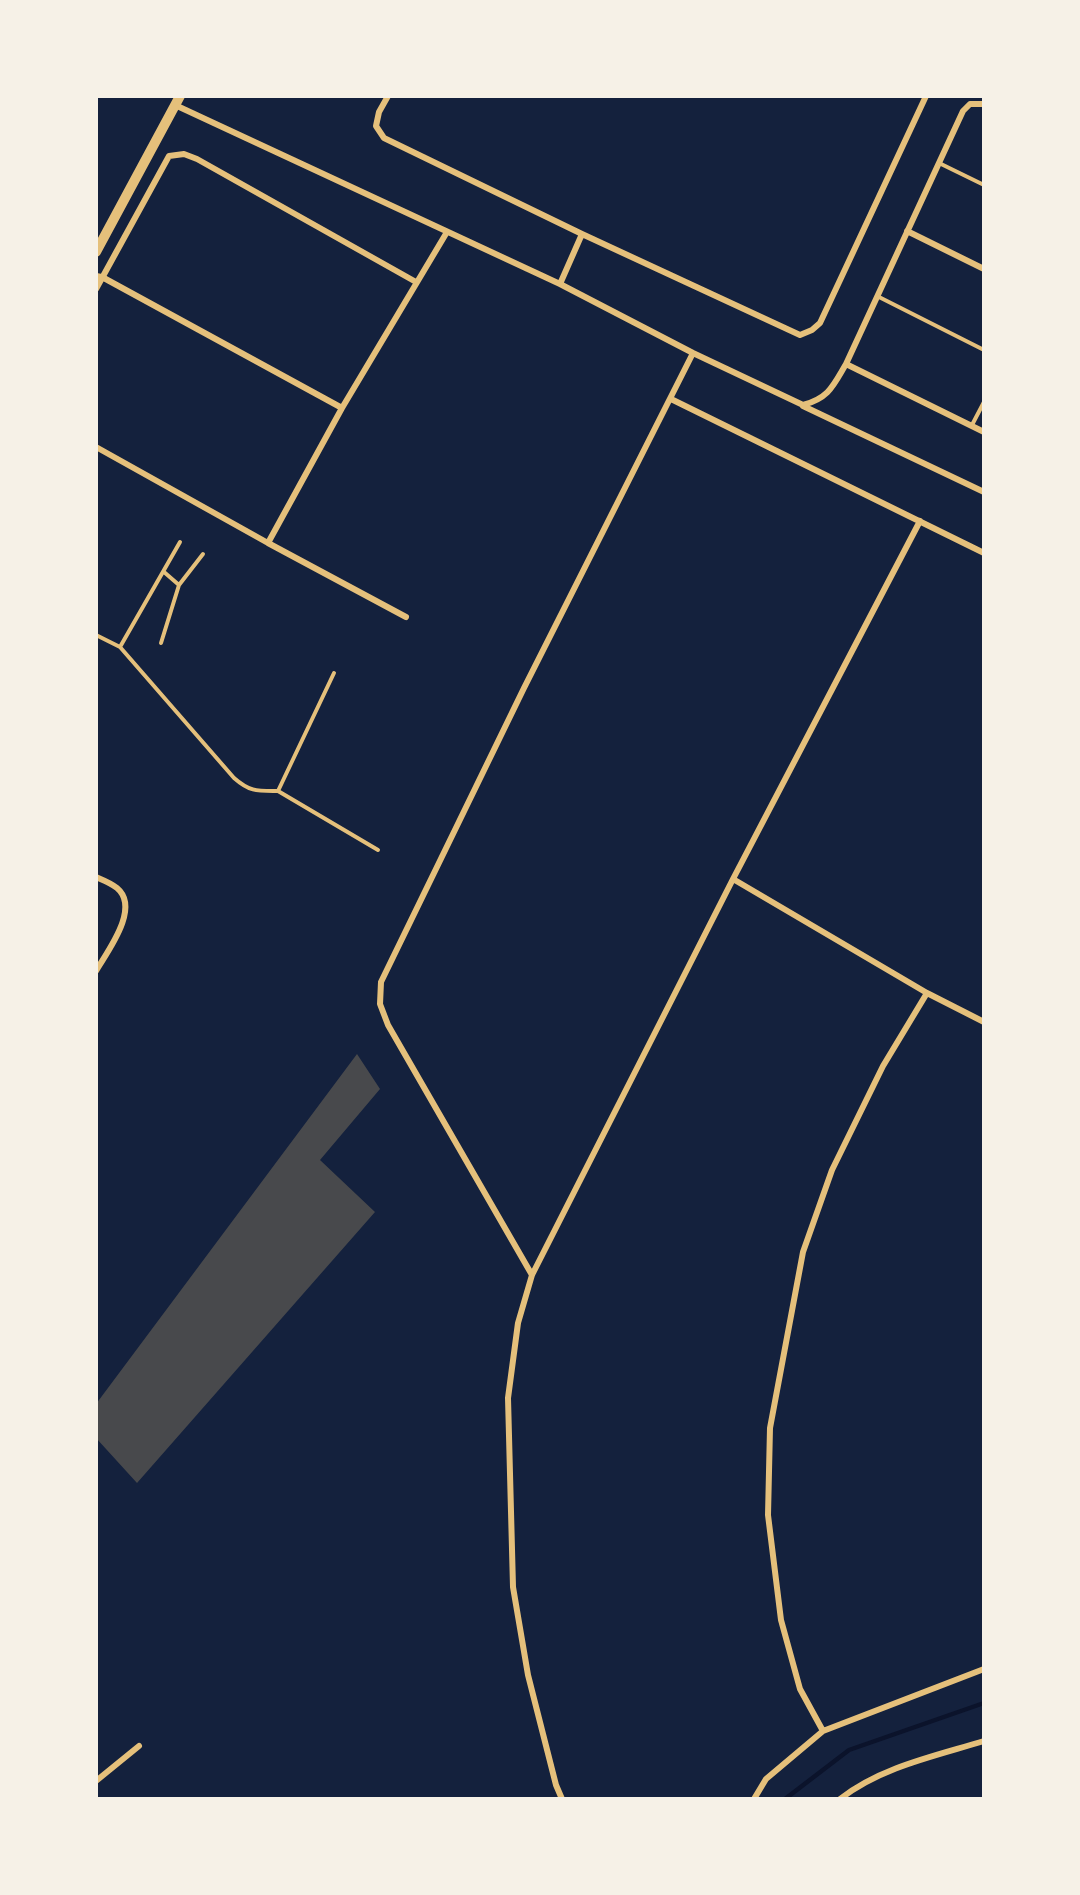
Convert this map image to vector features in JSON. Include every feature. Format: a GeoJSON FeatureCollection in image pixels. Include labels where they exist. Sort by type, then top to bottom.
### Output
{"type":"FeatureCollection","features":[{"type":"Feature","properties":{"kind":"street"},"geometry":{"type":"LineString","coordinates":[[388,96],[379,112],[376,126],[384,138],[582,234],[800,335],[812,330],[820,323],[926,96]]}},
{"type":"Feature","properties":{"kind":"street"},"geometry":{"type":"LineString","coordinates":[[96,252],[178,100],[560,285],[693,353],[984,492]]}},
{"type":"Feature","properties":{"kind":"street"},"geometry":{"type":"LineString","coordinates":[[803,405],[816,402],[829,393],[846,364],[963,111],[970,104],[984,104]]}},
{"type":"Feature","properties":{"kind":"street"},"geometry":{"type":"LineString","coordinates":[[96,289],[99,277],[169,156],[184,154],[197,159],[416,282]]}},
{"type":"Feature","properties":{"kind":"street"},"geometry":{"type":"LineString","coordinates":[[907,231],[984,269]]}},
{"type":"Feature","properties":{"kind":"street"},"geometry":{"type":"LineString","coordinates":[[268,543],[342,408],[447,232]]}},
{"type":"Feature","properties":{"kind":"street"},"geometry":{"type":"LineString","coordinates":[[560,285],[582,234]]}},
{"type":"Feature","properties":{"kind":"street"},"geometry":{"type":"LineString","coordinates":[[99,277],[342,408]]}},
{"type":"Feature","properties":{"kind":"street"},"geometry":{"type":"LineString","coordinates":[[532,1275],[388,1025],[380,1004],[381,982],[524,688],[693,353]]}},
{"type":"Feature","properties":{"kind":"street"},"geometry":{"type":"LineString","coordinates":[[846,364],[984,432]]}},
{"type":"Feature","properties":{"kind":"street"},"geometry":{"type":"LineString","coordinates":[[671,399],[984,553]]}},
{"type":"Feature","properties":{"kind":"street"},"geometry":{"type":"LineString","coordinates":[[96,447],[406,617]]}},
{"type":"Feature","properties":{"kind":"street"},"geometry":{"type":"LineString","coordinates":[[562,1799],[556,1785],[528,1675],[513,1587],[508,1398],[518,1323],[532,1275],[733,879],[920,520]]}},
{"type":"Feature","properties":{"kind":"street"},"geometry":{"type":"LineString","coordinates":[[96,877],[119,889],[126,910],[122,925],[96,971]]}},
{"type":"Feature","properties":{"kind":"street"},"geometry":{"type":"LineString","coordinates":[[733,879],[927,993],[984,1022]]}},
{"type":"Feature","properties":{"kind":"street"},"geometry":{"type":"LineString","coordinates":[[823,1731],[800,1689],[781,1620],[768,1515],[770,1428],[803,1252],[832,1170],[883,1066],[927,993]]}},
{"type":"Feature","properties":{"kind":"street"},"geometry":{"type":"LineString","coordinates":[[754,1799],[766,1779],[823,1731],[984,1669]]}},
{"type":"Feature","properties":{"kind":"street"},"geometry":{"type":"LineString","coordinates":[[840,1799],[876,1776],[984,1741]]}},
{"type":"Feature","properties":{"kind":"street"},"geometry":{"type":"LineString","coordinates":[[96,1780],[139,1746]]}},
{"type":"Feature","properties":{"kind":"lane"},"geometry":{"type":"LineString","coordinates":[[938,163],[984,185]]}},
{"type":"Feature","properties":{"kind":"lane"},"geometry":{"type":"LineString","coordinates":[[876,296],[984,350]]}},
{"type":"Feature","properties":{"kind":"lane"},"geometry":{"type":"LineString","coordinates":[[972,426],[984,402]]}},
{"type":"Feature","properties":{"kind":"lane"},"geometry":{"type":"LineString","coordinates":[[120,647],[180,542]]}},
{"type":"Feature","properties":{"kind":"lane"},"geometry":{"type":"LineString","coordinates":[[161,643],[179,585],[203,554]]}},
{"type":"Feature","properties":{"kind":"lane"},"geometry":{"type":"LineString","coordinates":[[164,572],[179,585]]}},
{"type":"Feature","properties":{"kind":"lane"},"geometry":{"type":"LineString","coordinates":[[96,635],[120,647],[234,778],[245,787],[256,791],[278,791],[378,850]]}},
{"type":"Feature","properties":{"kind":"lane"},"geometry":{"type":"LineString","coordinates":[[278,791],[334,673]]}},
{"type":"Feature","properties":{"kind":"building"},"geometry":{"type":"Polygon","coordinates":[[[357,1054],[380,1089],[320,1160],[375,1212],[137,1483],[96,1438],[96,1404],[357,1054]]]}},
{"type":"Feature","properties":{"kind":"waterway"},"geometry":{"type":"LineString","coordinates":[[785,1799],[849,1750],[984,1703]]}}]}
